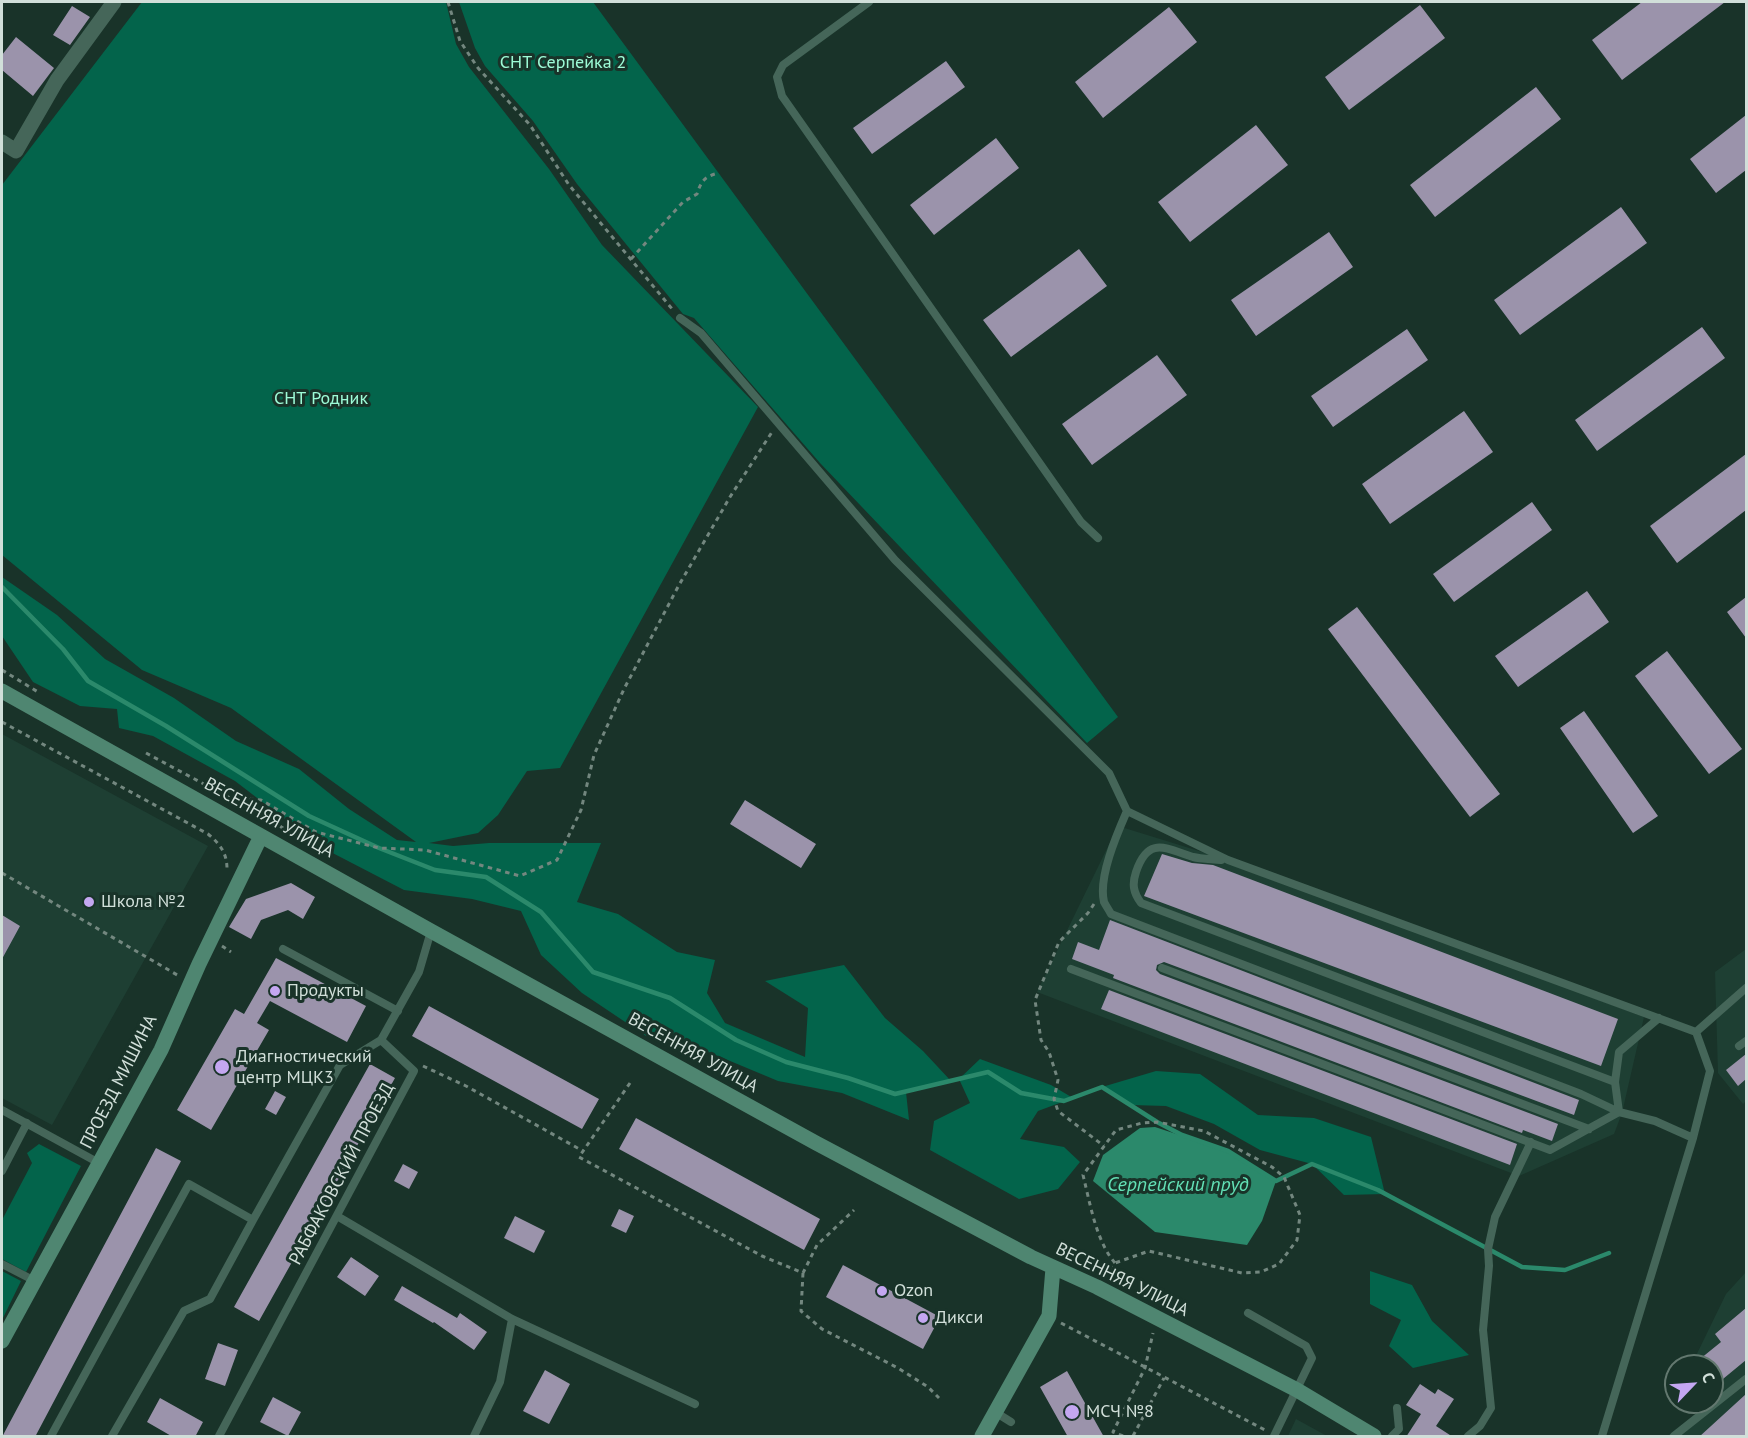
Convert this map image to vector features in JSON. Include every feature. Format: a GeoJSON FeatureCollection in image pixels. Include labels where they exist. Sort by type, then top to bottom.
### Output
{"type":"FeatureCollection","features":[{"type":"Feature","properties":{"kind":"street"},"geometry":{"type":"LineString","coordinates":[[2,142],[16,151],[57,80],[114,2]]}},
{"type":"Feature","properties":{"kind":"street","name":"ВЕСЕННЯЯ УЛИЦА"},"geometry":{"type":"LineString","coordinates":[[2,691],[431,932],[816,1143],[1053,1268],[1097,1287],[1297,1390],[1374,1437]]}},
{"type":"Feature","properties":{"kind":"street","name":"ПРОЕЗД МИШИНА"},"geometry":{"type":"LineString","coordinates":[[2,1341],[161,1050],[261,836]]}},
{"type":"Feature","properties":{"kind":"street"},"geometry":{"type":"LineString","coordinates":[[982,1437],[1049,1316],[1053,1268]]}},
{"type":"Feature","properties":{"kind":"lane"},"geometry":{"type":"LineString","coordinates":[[869,2],[783,65],[777,77],[782,96],[1082,522],[1098,538]]}},
{"type":"Feature","properties":{"kind":"lane"},"geometry":{"type":"LineString","coordinates":[[680,318],[701,333],[895,560],[1109,773],[1127,811],[1228,860],[1696,1032],[1710,1071],[1693,1138],[1602,1437]]}},
{"type":"Feature","properties":{"kind":"lane"},"geometry":{"type":"LineString","coordinates":[[1127,811],[1116,836],[1103,888],[1104,902],[1111,914],[1581,1094],[1618,1112],[1655,1121],[1693,1138]]}},
{"type":"Feature","properties":{"kind":"lane"},"geometry":{"type":"LineString","coordinates":[[1228,860],[1196,858],[1162,846],[1152,849],[1141,858],[1133,880],[1134,893],[1141,903],[1615,1082]]}},
{"type":"Feature","properties":{"kind":"lane"},"geometry":{"type":"LineString","coordinates":[[112,1437],[184,1311],[210,1299],[340,1065],[381,1040],[419,972],[431,932]]}},
{"type":"Feature","properties":{"kind":"lane"},"geometry":{"type":"LineString","coordinates":[[283,949],[398,1011]]}},
{"type":"Feature","properties":{"kind":"lane"},"geometry":{"type":"LineString","coordinates":[[1162,968],[1589,1130]]}},
{"type":"Feature","properties":{"kind":"lane"},"geometry":{"type":"LineString","coordinates":[[1071,969],[1550,1150],[1618,1112]]}},
{"type":"Feature","properties":{"kind":"lane"},"geometry":{"type":"LineString","coordinates":[[1696,1032],[1746,988]]}},
{"type":"Feature","properties":{"kind":"lane"},"geometry":{"type":"LineString","coordinates":[[1618,1112],[1615,1082],[1619,1052],[1659,1018]]}},
{"type":"Feature","properties":{"kind":"lane","name":"РАБФАКОВСКИЙ ПРОЕЗД"},"geometry":{"type":"LineString","coordinates":[[219,1437],[414,1071],[381,1040]]}},
{"type":"Feature","properties":{"kind":"lane"},"geometry":{"type":"LineString","coordinates":[[2,1110],[99,1163]]}},
{"type":"Feature","properties":{"kind":"lane"},"geometry":{"type":"LineString","coordinates":[[2,1171],[27,1123]]}},
{"type":"Feature","properties":{"kind":"lane"},"geometry":{"type":"LineString","coordinates":[[1468,1437],[1480,1426],[1491,1408],[1484,1330],[1489,1266],[1488,1249],[1495,1217],[1531,1143]]}},
{"type":"Feature","properties":{"kind":"lane"},"geometry":{"type":"LineString","coordinates":[[51,1437],[189,1184],[253,1220]]}},
{"type":"Feature","properties":{"kind":"lane"},"geometry":{"type":"LineString","coordinates":[[337,1216],[512,1319],[695,1404]]}},
{"type":"Feature","properties":{"kind":"lane"},"geometry":{"type":"LineString","coordinates":[[2,1264],[33,1281]]}},
{"type":"Feature","properties":{"kind":"lane"},"geometry":{"type":"LineString","coordinates":[[1248,1313],[1306,1346],[1311,1353],[1312,1358],[1274,1436]]}},
{"type":"Feature","properties":{"kind":"lane"},"geometry":{"type":"LineString","coordinates":[[474,1437],[500,1382],[512,1319]]}},
{"type":"Feature","properties":{"kind":"lane"},"geometry":{"type":"LineString","coordinates":[[1674,1437],[1746,1379]]}},
{"type":"Feature","properties":{"kind":"lane"},"geometry":{"type":"LineString","coordinates":[[1392,1437],[1399,1429],[1397,1408]]}},
{"type":"Feature","properties":{"kind":"lane"},"geometry":{"type":"LineString","coordinates":[[995,1412],[1011,1422]]}},
{"type":"Feature","properties":{"kind":"path"},"geometry":{"type":"LineString","coordinates":[[448,2],[460,41],[478,68],[530,125],[569,185],[680,318]]}},
{"type":"Feature","properties":{"kind":"path"},"geometry":{"type":"LineString","coordinates":[[631,259],[683,202],[697,194],[700,183],[708,175],[718,172]]}},
{"type":"Feature","properties":{"kind":"path"},"geometry":{"type":"LineString","coordinates":[[241,804],[250,799],[261,800],[316,832],[379,848],[425,850],[520,876],[557,860],[581,810],[594,755],[624,689],[679,585],[730,497],[777,423]]}},
{"type":"Feature","properties":{"kind":"path"},"geometry":{"type":"LineString","coordinates":[[2,722],[208,834],[220,844],[225,855],[228,866],[226,874]]}},
{"type":"Feature","properties":{"kind":"path"},"geometry":{"type":"LineString","coordinates":[[2,873],[191,982]]}},
{"type":"Feature","properties":{"kind":"path"},"geometry":{"type":"LineString","coordinates":[[1103,888],[1088,914],[1059,942],[1035,1000],[1041,1040],[1049,1052],[1058,1080],[1054,1099],[1058,1111],[1104,1146]]}},
{"type":"Feature","properties":{"kind":"path"},"geometry":{"type":"LineString","coordinates":[[211,940],[231,951]]}},
{"type":"Feature","properties":{"kind":"path"},"geometry":{"type":"LineString","coordinates":[[394,1053],[466,1086],[583,1151]]}},
{"type":"Feature","properties":{"kind":"path"},"geometry":{"type":"LineString","coordinates":[[630,1083],[579,1157],[762,1256],[803,1273]]}},
{"type":"Feature","properties":{"kind":"path"},"geometry":{"type":"LineString","coordinates":[[1097,1287],[1115,1263],[1149,1251],[1242,1273],[1262,1272],[1279,1264],[1297,1240],[1300,1215],[1284,1177],[1272,1167],[1204,1131],[1157,1122],[1142,1122],[1116,1130],[1083,1175],[1093,1220],[1115,1263]]}},
{"type":"Feature","properties":{"kind":"path"},"geometry":{"type":"LineString","coordinates":[[854,1210],[817,1245],[803,1273],[801,1311],[822,1329],[898,1368],[939,1398]]}},
{"type":"Feature","properties":{"kind":"path"},"geometry":{"type":"LineString","coordinates":[[1049,1316],[1274,1436]]}},
{"type":"Feature","properties":{"kind":"path"},"geometry":{"type":"LineString","coordinates":[[1123,1437],[1113,1432],[1145,1368],[1157,1317]]}},
{"type":"Feature","properties":{"kind":"path"},"geometry":{"type":"LineString","coordinates":[[1133,1437],[1164,1378]]}},
{"type":"Feature","properties":{"kind":"shaded area","name":"Школа №2"},"geometry":{"type":"Polygon","coordinates":[[[2,734],[208,846],[52,1125],[2,1098],[2,734]]]}},
{"type":"Feature","properties":{"kind":"shaded area"},"geometry":{"type":"Polygon","coordinates":[[[1118,826],[1228,860],[1644,1017],[1622,1113],[1614,1134],[1519,1176],[1037,992],[1118,826]]]}},
{"type":"Feature","properties":{"kind":"shaded area"},"geometry":{"type":"Polygon","coordinates":[[[1746,949],[1746,1101],[1743,1104],[1718,1073],[1715,972],[1746,949]]]}},
{"type":"Feature","properties":{"kind":"shaded area"},"geometry":{"type":"Polygon","coordinates":[[[1746,1272],[1746,1436],[1667,1436],[1696,1414],[1724,1414],[1724,1354],[1697,1354],[1726,1294],[1746,1272]]]}},
{"type":"Feature","properties":{"kind":"shaded area"},"geometry":{"type":"Polygon","coordinates":[[[1296,1419],[1327,1436],[1288,1436],[1296,1419]]]}},
{"type":"Feature","properties":{"kind":"green space","name":"СНТ Родник"},"geometry":{"type":"Polygon","coordinates":[[[142,2],[446,2],[456,44],[469,67],[549,169],[602,245],[758,407],[560,768],[527,771],[498,815],[478,833],[429,843],[453,846],[489,843],[601,843],[577,902],[618,914],[677,952],[715,960],[707,993],[725,1023],[805,1057],[808,1008],[765,981],[844,965],[885,1018],[923,1051],[951,1081],[906,1092],[909,1120],[842,1093],[778,1081],[711,1053],[646,1036],[582,993],[541,955],[521,911],[472,899],[404,890],[321,847],[235,781],[153,736],[119,728],[117,709],[80,706],[33,682],[2,636],[2,577],[57,615],[105,659],[174,698],[236,741],[299,769],[349,809],[397,840],[416,842],[231,708],[142,670],[2,555],[2,185],[142,2]]]}},
{"type":"Feature","properties":{"kind":"green space","name":"СНТ Серпейка 2"},"geometry":{"type":"Polygon","coordinates":[[[459,2],[593,2],[1118,717],[1087,743],[820,463],[694,318],[683,314],[577,184],[533,121],[485,66],[475,48],[459,2]]]}},
{"type":"Feature","properties":{"kind":"green space"},"geometry":{"type":"Polygon","coordinates":[[[980,1059],[1051,1085],[1073,1098],[1038,1111],[1020,1139],[1064,1147],[1080,1162],[1058,1189],[1019,1199],[930,1150],[934,1121],[970,1103],[959,1079],[980,1059]]]}},
{"type":"Feature","properties":{"kind":"green space"},"geometry":{"type":"Polygon","coordinates":[[[1156,1071],[1200,1074],[1258,1115],[1314,1118],[1371,1137],[1385,1194],[1344,1195],[1312,1164],[1260,1150],[1214,1124],[1166,1106],[1131,1105],[1102,1087],[1156,1071]]]}},
{"type":"Feature","properties":{"kind":"green space"},"geometry":{"type":"Polygon","coordinates":[[[39,1144],[81,1166],[26,1272],[2,1259],[2,1220],[32,1163],[27,1153],[39,1144]]]}},
{"type":"Feature","properties":{"kind":"green space"},"geometry":{"type":"Polygon","coordinates":[[[2,1271],[21,1281],[2,1320],[2,1271]]]}},
{"type":"Feature","properties":{"kind":"green space"},"geometry":{"type":"Polygon","coordinates":[[[1370,1271],[1412,1285],[1432,1321],[1469,1355],[1413,1368],[1389,1346],[1401,1320],[1370,1304],[1370,1271]]]}},
{"type":"Feature","properties":{"kind":"water","name":"Серпейский пруд"},"geometry":{"type":"Polygon","coordinates":[[[1155,1127],[1228,1151],[1276,1181],[1262,1221],[1247,1245],[1155,1232],[1093,1181],[1103,1155],[1140,1128],[1155,1127]]]}},
{"type":"Feature","properties":{"kind":"building"},"geometry":{"type":"Polygon","coordinates":[[[1642,2],[1725,2],[1622,80],[1592,40],[1642,2]]]}},
{"type":"Feature","properties":{"kind":"building"},"geometry":{"type":"Polygon","coordinates":[[[1420,5],[1445,38],[1349,110],[1325,77],[1420,5]]]}},
{"type":"Feature","properties":{"kind":"building"},"geometry":{"type":"Polygon","coordinates":[[[72,6],[90,17],[70,45],[53,35],[72,6]]]}},
{"type":"Feature","properties":{"kind":"building"},"geometry":{"type":"Polygon","coordinates":[[[1169,7],[1197,42],[1103,118],[1075,82],[1169,7]]]}},
{"type":"Feature","properties":{"kind":"building"},"geometry":{"type":"Polygon","coordinates":[[[16,37],[54,68],[33,96],[2,70],[2,55],[16,37]]]}},
{"type":"Feature","properties":{"kind":"building"},"geometry":{"type":"Polygon","coordinates":[[[946,61],[965,87],[872,154],[853,128],[946,61]]]}},
{"type":"Feature","properties":{"kind":"building"},"geometry":{"type":"Polygon","coordinates":[[[1536,87],[1561,119],[1435,217],[1410,185],[1536,87]]]}},
{"type":"Feature","properties":{"kind":"building"},"geometry":{"type":"Polygon","coordinates":[[[1746,115],[1746,170],[1716,193],[1690,159],[1746,115]]]}},
{"type":"Feature","properties":{"kind":"building"},"geometry":{"type":"Polygon","coordinates":[[[1256,125],[1288,165],[1190,242],[1158,202],[1256,125]]]}},
{"type":"Feature","properties":{"kind":"building"},"geometry":{"type":"Polygon","coordinates":[[[996,138],[1019,168],[934,235],[910,205],[996,138]]]}},
{"type":"Feature","properties":{"kind":"building"},"geometry":{"type":"Polygon","coordinates":[[[1621,207],[1647,243],[1520,335],[1494,300],[1621,207]]]}},
{"type":"Feature","properties":{"kind":"building"},"geometry":{"type":"Polygon","coordinates":[[[1329,232],[1353,267],[1256,336],[1231,300],[1329,232]]]}},
{"type":"Feature","properties":{"kind":"building"},"geometry":{"type":"Polygon","coordinates":[[[1079,249],[1107,286],[1011,357],[983,320],[1079,249]]]}},
{"type":"Feature","properties":{"kind":"building"},"geometry":{"type":"Polygon","coordinates":[[[1702,327],[1725,358],[1597,451],[1575,420],[1702,327]]]}},
{"type":"Feature","properties":{"kind":"building"},"geometry":{"type":"Polygon","coordinates":[[[1407,329],[1428,360],[1333,427],[1311,396],[1407,329]]]}},
{"type":"Feature","properties":{"kind":"building"},"geometry":{"type":"Polygon","coordinates":[[[1157,355],[1187,395],[1092,465],[1062,424],[1157,355]]]}},
{"type":"Feature","properties":{"kind":"building"},"geometry":{"type":"Polygon","coordinates":[[[1464,411],[1493,452],[1390,524],[1362,484],[1464,411]]]}},
{"type":"Feature","properties":{"kind":"building"},"geometry":{"type":"Polygon","coordinates":[[[1746,454],[1746,510],[1677,563],[1650,526],[1746,454]]]}},
{"type":"Feature","properties":{"kind":"building"},"geometry":{"type":"Polygon","coordinates":[[[1532,502],[1552,530],[1454,602],[1433,574],[1532,502]]]}},
{"type":"Feature","properties":{"kind":"building"},"geometry":{"type":"Polygon","coordinates":[[[1587,591],[1609,622],[1518,687],[1495,656],[1587,591]]]}},
{"type":"Feature","properties":{"kind":"building"},"geometry":{"type":"Polygon","coordinates":[[[1746,597],[1746,638],[1727,612],[1746,597]]]}},
{"type":"Feature","properties":{"kind":"building"},"geometry":{"type":"Polygon","coordinates":[[[1357,607],[1500,794],[1470,817],[1328,629],[1357,607]]]}},
{"type":"Feature","properties":{"kind":"building"},"geometry":{"type":"Polygon","coordinates":[[[1667,651],[1742,749],[1709,774],[1635,676],[1667,651]]]}},
{"type":"Feature","properties":{"kind":"building"},"geometry":{"type":"Polygon","coordinates":[[[1584,711],[1658,816],[1633,833],[1560,728],[1584,711]]]}},
{"type":"Feature","properties":{"kind":"building"},"geometry":{"type":"Polygon","coordinates":[[[745,800],[816,844],[801,868],[730,824],[745,800]]]}},
{"type":"Feature","properties":{"kind":"building"},"geometry":{"type":"Polygon","coordinates":[[[1162,854],[1192,863],[1213,865],[1618,1019],[1601,1066],[1144,896],[1162,854]]]}},
{"type":"Feature","properties":{"kind":"building"},"geometry":{"type":"Polygon","coordinates":[[[291,883],[315,897],[303,919],[288,910],[261,920],[251,939],[229,927],[246,899],[291,883]]]}},
{"type":"Feature","properties":{"kind":"building"},"geometry":{"type":"Polygon","coordinates":[[[2,915],[20,926],[2,959],[2,915]]]}},
{"type":"Feature","properties":{"kind":"building"},"geometry":{"type":"Polygon","coordinates":[[[1110,920],[1579,1100],[1574,1115],[1164,962],[1157,965],[1156,970],[1160,974],[1558,1124],[1552,1141],[1523,1130],[1522,1133],[1113,978],[1114,975],[1072,959],[1078,942],[1099,950],[1110,920]]]}},
{"type":"Feature","properties":{"kind":"building"},"geometry":{"type":"Polygon","coordinates":[[[276,958],[366,1006],[347,1042],[270,1001],[257,1023],[269,1030],[211,1130],[177,1110],[235,1009],[244,1014],[276,958]]]}},
{"type":"Feature","properties":{"kind":"building"},"geometry":{"type":"Polygon","coordinates":[[[1109,990],[1517,1144],[1510,1165],[1101,1009],[1109,990]]]}},
{"type":"Feature","properties":{"kind":"building"},"geometry":{"type":"Polygon","coordinates":[[[429,1006],[599,1099],[582,1129],[412,1036],[429,1006]]]}},
{"type":"Feature","properties":{"kind":"building"},"geometry":{"type":"Polygon","coordinates":[[[1746,1054],[1746,1079],[1738,1086],[1726,1070],[1746,1054]]]}},
{"type":"Feature","properties":{"kind":"building"},"geometry":{"type":"Polygon","coordinates":[[[370,1064],[395,1078],[259,1321],[234,1307],[370,1064]]]}},
{"type":"Feature","properties":{"kind":"building"},"geometry":{"type":"Polygon","coordinates":[[[275,1091],[286,1097],[276,1115],[265,1109],[275,1091]]]}},
{"type":"Feature","properties":{"kind":"building"},"geometry":{"type":"Polygon","coordinates":[[[636,1118],[820,1219],[804,1250],[619,1149],[636,1118]]]}},
{"type":"Feature","properties":{"kind":"building"},"geometry":{"type":"Polygon","coordinates":[[[156,1148],[181,1161],[35,1437],[2,1437],[156,1148]]]}},
{"type":"Feature","properties":{"kind":"building"},"geometry":{"type":"Polygon","coordinates":[[[403,1164],[418,1172],[409,1189],[394,1181],[403,1164]]]}},
{"type":"Feature","properties":{"kind":"building"},"geometry":{"type":"Polygon","coordinates":[[[619,1209],[634,1216],[626,1233],[611,1226],[619,1209]]]}},
{"type":"Feature","properties":{"kind":"building"},"geometry":{"type":"Polygon","coordinates":[[[515,1216],[545,1231],[534,1253],[504,1238],[515,1216]]]}},
{"type":"Feature","properties":{"kind":"building"},"geometry":{"type":"Polygon","coordinates":[[[351,1257],[379,1276],[365,1296],[337,1277],[351,1257]]]}},
{"type":"Feature","properties":{"kind":"building"},"geometry":{"type":"Polygon","coordinates":[[[843,1265],[940,1317],[923,1349],[826,1297],[843,1265]]]}},
{"type":"Feature","properties":{"kind":"building"},"geometry":{"type":"Polygon","coordinates":[[[402,1286],[457,1318],[460,1313],[487,1332],[474,1350],[434,1322],[394,1300],[402,1286]]]}},
{"type":"Feature","properties":{"kind":"building"},"geometry":{"type":"Polygon","coordinates":[[[1746,1308],[1746,1360],[1724,1378],[1724,1354],[1706,1354],[1721,1342],[1715,1334],[1746,1308]]]}},
{"type":"Feature","properties":{"kind":"building"},"geometry":{"type":"Polygon","coordinates":[[[218,1343],[238,1350],[225,1386],[205,1379],[218,1343]]]}},
{"type":"Feature","properties":{"kind":"building"},"geometry":{"type":"Polygon","coordinates":[[[545,1370],[570,1384],[549,1424],[523,1411],[545,1370]]]}},
{"type":"Feature","properties":{"kind":"building","name":"МСЧ №8"},"geometry":{"type":"Polygon","coordinates":[[[1067,1371],[1104,1437],[1068,1437],[1040,1387],[1067,1371]]]}},
{"type":"Feature","properties":{"kind":"building"},"geometry":{"type":"Polygon","coordinates":[[[1420,1384],[1435,1394],[1438,1389],[1454,1399],[1436,1426],[1453,1437],[1406,1437],[1421,1414],[1406,1405],[1420,1384]]]}},
{"type":"Feature","properties":{"kind":"building"},"geometry":{"type":"Polygon","coordinates":[[[1746,1394],[1746,1437],[1699,1437],[1746,1394]]]}},
{"type":"Feature","properties":{"kind":"building"},"geometry":{"type":"Polygon","coordinates":[[[273,1397],[301,1412],[288,1436],[260,1422],[273,1397]]]}},
{"type":"Feature","properties":{"kind":"building"},"geometry":{"type":"Polygon","coordinates":[[[160,1398],[203,1422],[195,1437],[173,1437],[147,1422],[160,1398]]]}},
{"type":"Feature","properties":{"kind":"waterway"},"geometry":{"type":"LineString","coordinates":[[2,587],[63,649],[88,681],[166,726],[309,816],[379,848],[435,870],[486,877],[541,912],[593,972],[670,998],[736,1040],[786,1062],[848,1078],[895,1094],[988,1072],[1021,1093],[1064,1101],[1102,1087],[1157,1122],[1182,1135],[1228,1151],[1276,1181],[1312,1164],[1378,1190],[1522,1267],[1565,1270],[1609,1253]]}},
{"type":"Feature","properties":{"kind":"place","name":"Школа №2"},"geometry":{"type":"Point","coordinates":[89,902]}},
{"type":"Feature","properties":{"kind":"place","name":"Продукты"},"geometry":{"type":"Point","coordinates":[275,991]}},
{"type":"Feature","properties":{"kind":"place","name":"Диагностический центр МЦК3"},"geometry":{"type":"Point","coordinates":[222,1067]}},
{"type":"Feature","properties":{"kind":"place","name":"Ozon"},"geometry":{"type":"Point","coordinates":[882,1291]}},
{"type":"Feature","properties":{"kind":"place","name":"Дикси"},"geometry":{"type":"Point","coordinates":[923,1318]}},
{"type":"Feature","properties":{"kind":"place","name":"МСЧ №8"},"geometry":{"type":"Point","coordinates":[1072,1412]}}]}
